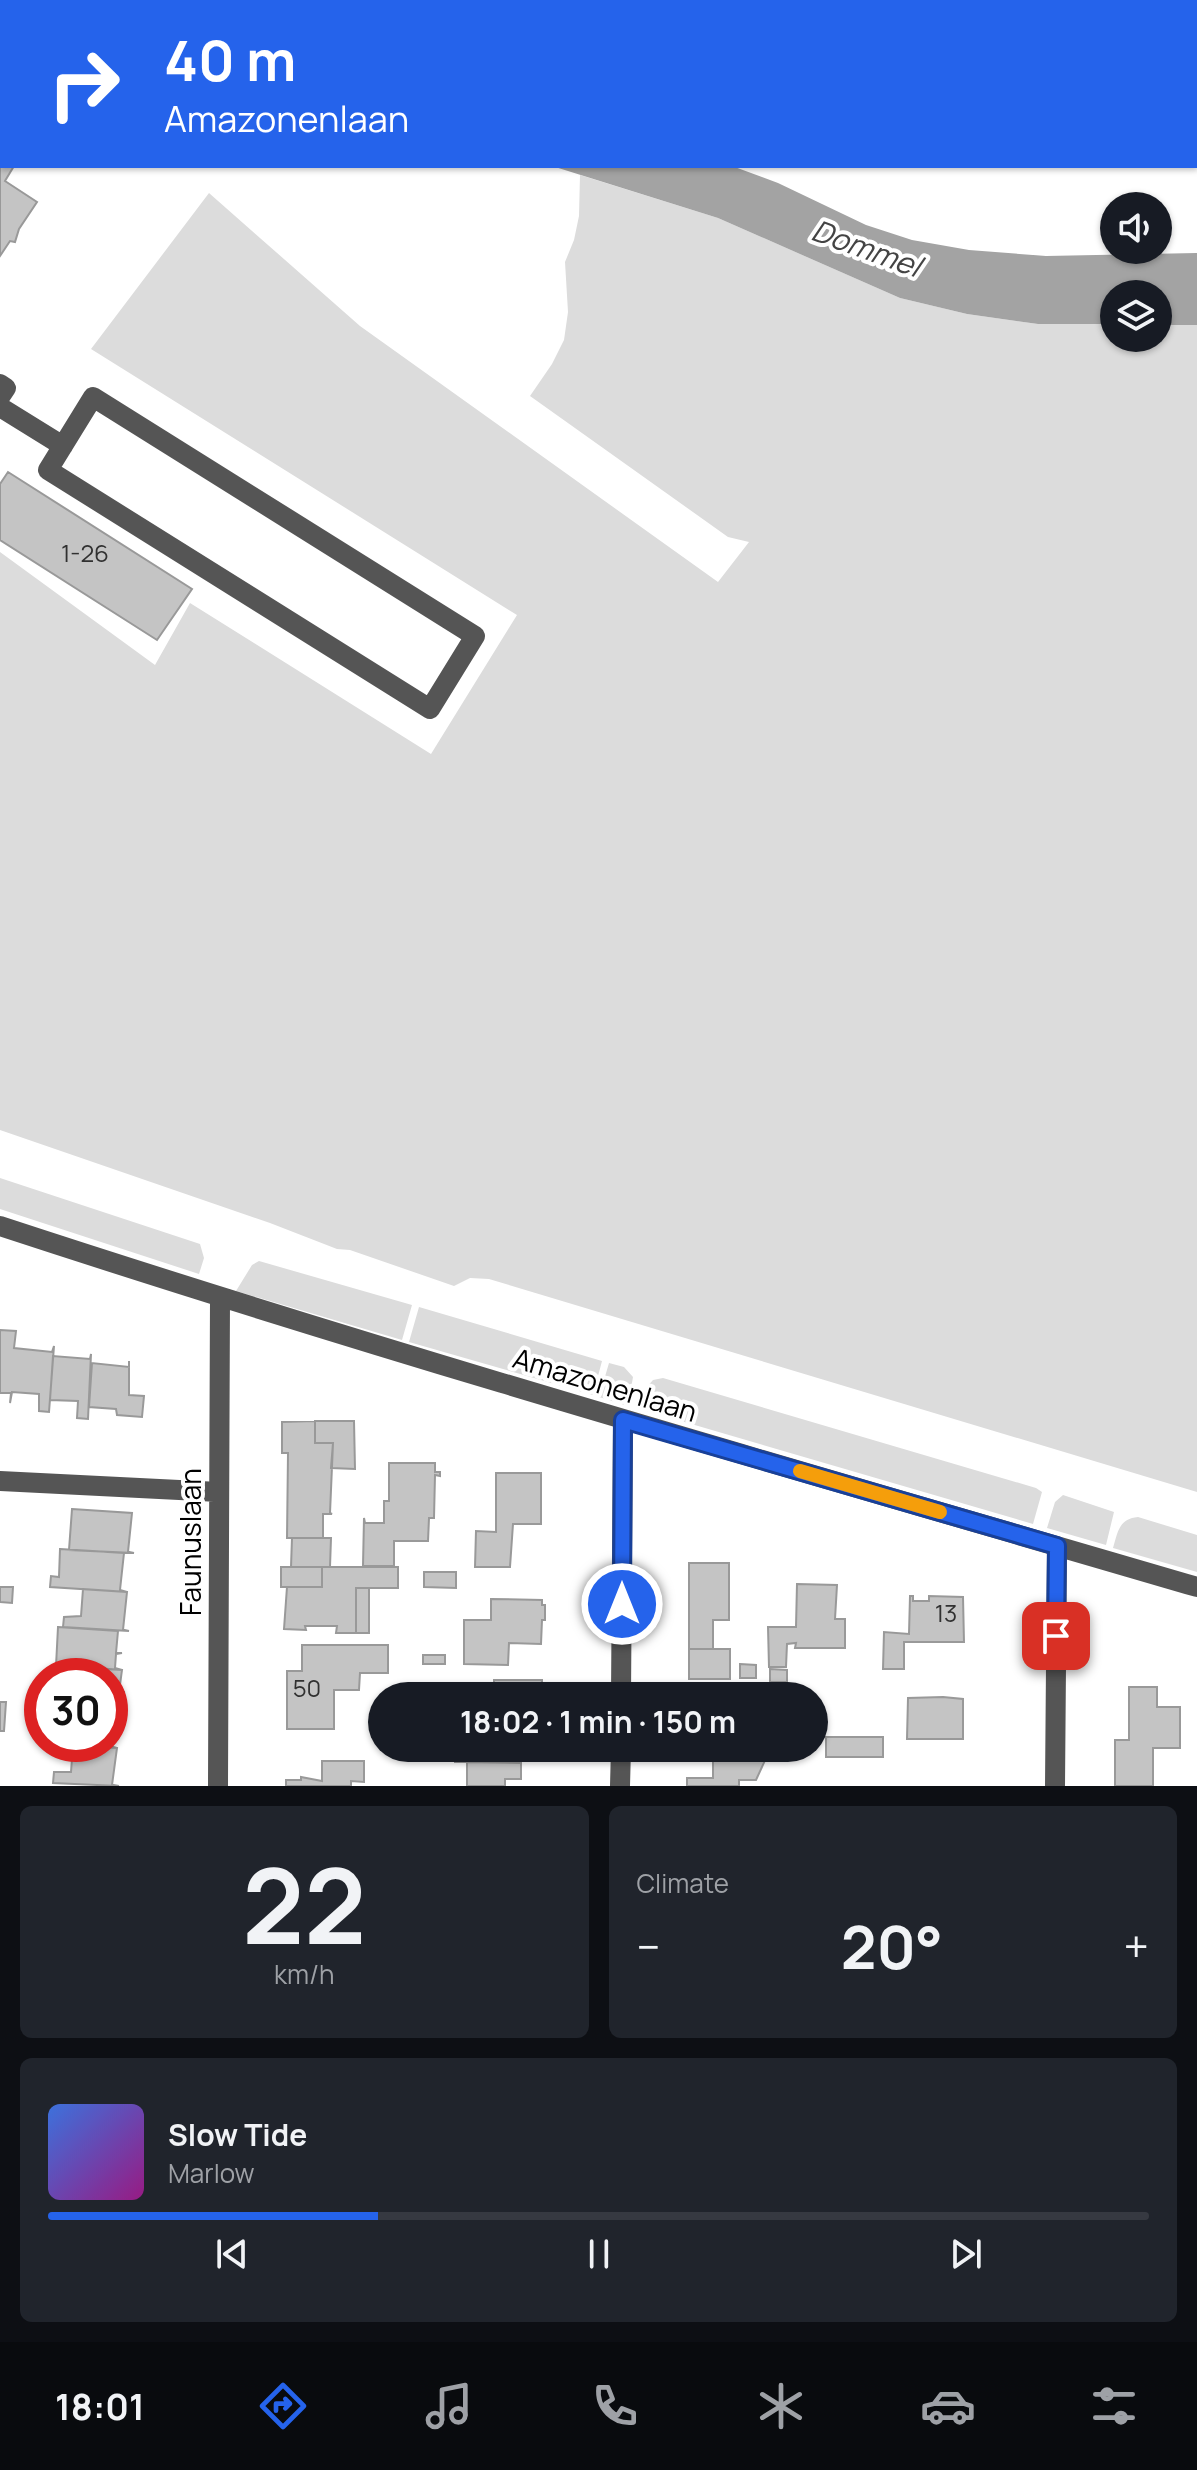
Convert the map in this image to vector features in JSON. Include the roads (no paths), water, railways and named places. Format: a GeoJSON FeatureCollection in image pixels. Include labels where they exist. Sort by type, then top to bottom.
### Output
{"type":"FeatureCollection","features":[{"type":"Feature","properties":{"kind":"street"},"geometry":{"type":"LineString","coordinates":[[1,394],[63,446]]}},
{"type":"Feature","properties":{"kind":"street"},"geometry":{"type":"LineString","coordinates":[[93,397],[475,636],[430,709],[48,470],[63,446],[93,397]]}},
{"type":"Feature","properties":{"kind":"street","name":"Amazonenlaan"},"geometry":{"type":"LineString","coordinates":[[0,1226],[220,1299],[1197,1587]]}},
{"type":"Feature","properties":{"kind":"street","name":"Faunuslaan"},"geometry":{"type":"LineString","coordinates":[[218,1786],[220,1299]]}},
{"type":"Feature","properties":{"kind":"street"},"geometry":{"type":"LineString","coordinates":[[621,1682],[623,1420]]}},
{"type":"Feature","properties":{"kind":"street"},"geometry":{"type":"LineString","coordinates":[[0,1481],[219,1492]]}},
{"type":"Feature","properties":{"kind":"street"},"geometry":{"type":"LineString","coordinates":[[1055,1786],[1057,1546]]}},
{"type":"Feature","properties":{"kind":"street"},"geometry":{"type":"LineString","coordinates":[[620,1786],[621,1762]]}},
{"type":"Feature","properties":{"kind":"water","name":"Dommel"},"geometry":{"type":"Polygon","coordinates":[[[558,168],[737,168],[778,183],[866,225],[912,240],[969,250],[1046,256],[1100,255],[1100,264],[1172,264],[1172,253],[1197,253],[1197,325],[1172,325],[1172,280],[1100,280],[1100,324],[1038,324],[967,314],[900,298],[718,218],[558,168]]]}}]}
